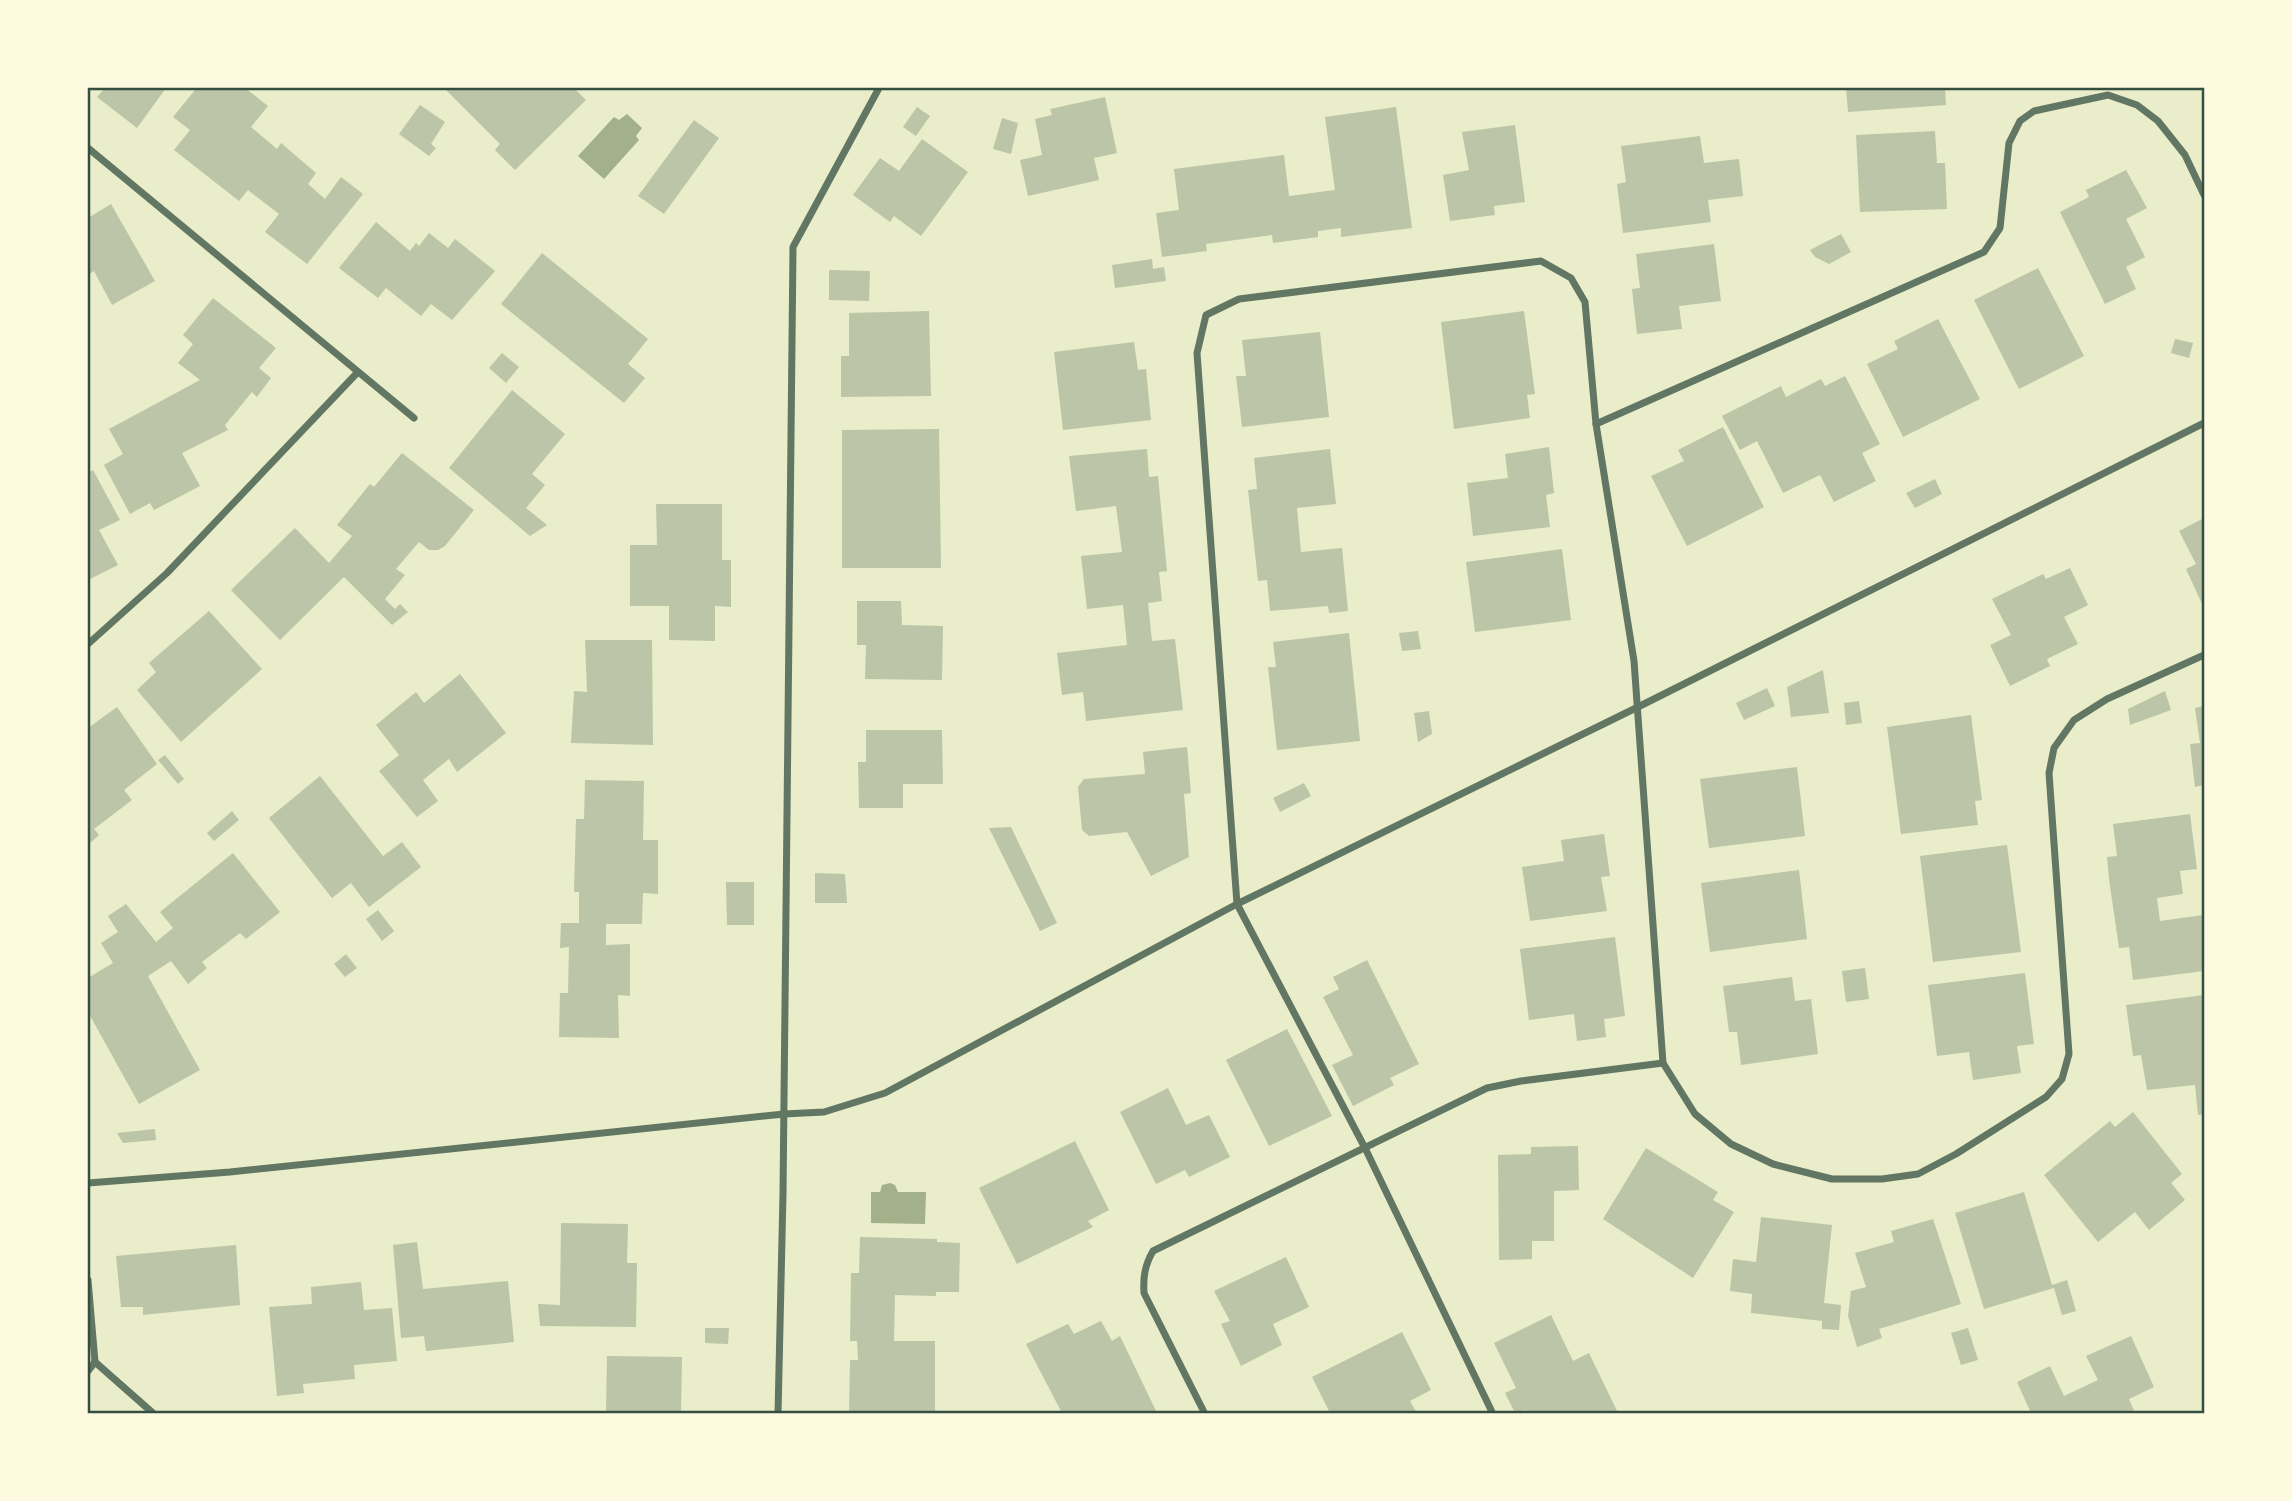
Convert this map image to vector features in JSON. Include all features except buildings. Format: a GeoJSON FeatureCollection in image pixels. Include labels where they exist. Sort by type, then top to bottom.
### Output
{"type":"FeatureCollection","features":[{"type":"Feature","properties":{"kind":"street"},"geometry":{"type":"LineString","coordinates":[[778,1413],[793,247],[879,88]]}},
{"type":"Feature","properties":{"kind":"street"},"geometry":{"type":"LineString","coordinates":[[1596,424],[1984,252],[2000,228],[2009,142],[2020,121],[2034,111],[2108,95],[2137,105],[2158,121],[2185,155],[2204,195]]}},
{"type":"Feature","properties":{"kind":"street"},"geometry":{"type":"LineString","coordinates":[[88,149],[414,418]]}},
{"type":"Feature","properties":{"kind":"street"},"geometry":{"type":"LineString","coordinates":[[1493,1413],[1364,1148],[1237,904],[1197,353],[1206,316],[1239,299],[1541,261],[1571,278],[1585,302],[1596,424],[1634,661],[1663,1063],[1695,1114],[1731,1144],[1773,1164],[1832,1179],[1882,1179],[1918,1174],[1956,1154],[2046,1097],[2062,1079],[2069,1054],[2049,773],[2053,748],[2074,720],[2107,699],[2204,655]]}},
{"type":"Feature","properties":{"kind":"street"},"geometry":{"type":"LineString","coordinates":[[88,644],[167,573],[357,373]]}},
{"type":"Feature","properties":{"kind":"street"},"geometry":{"type":"LineString","coordinates":[[88,1183],[230,1172],[783,1114],[824,1112],[885,1093],[1237,904],[1638,707],[2204,423]]}},
{"type":"Feature","properties":{"kind":"street"},"geometry":{"type":"LineString","coordinates":[[1205,1413],[1144,1293],[1146,1264],[1153,1251],[1487,1088],[1521,1081],[1663,1063]]}},
{"type":"Feature","properties":{"kind":"street"},"geometry":{"type":"LineString","coordinates":[[88,1280],[95,1362],[88,1371]]}},
{"type":"Feature","properties":{"kind":"street"},"geometry":{"type":"LineString","coordinates":[[95,1362],[154,1413]]}},
{"type":"Feature","properties":{"kind":"shaded area"},"geometry":{"type":"Polygon","coordinates":[[[627,114],[642,128],[636,136],[639,140],[604,179],[578,156],[614,117],[619,120],[627,114]]]}},
{"type":"Feature","properties":{"kind":"shaded area"},"geometry":{"type":"Polygon","coordinates":[[[882,1185],[895,1185],[898,1192],[926,1192],[925,1224],[871,1223],[871,1192],[880,1192],[882,1185]]]}}]}
